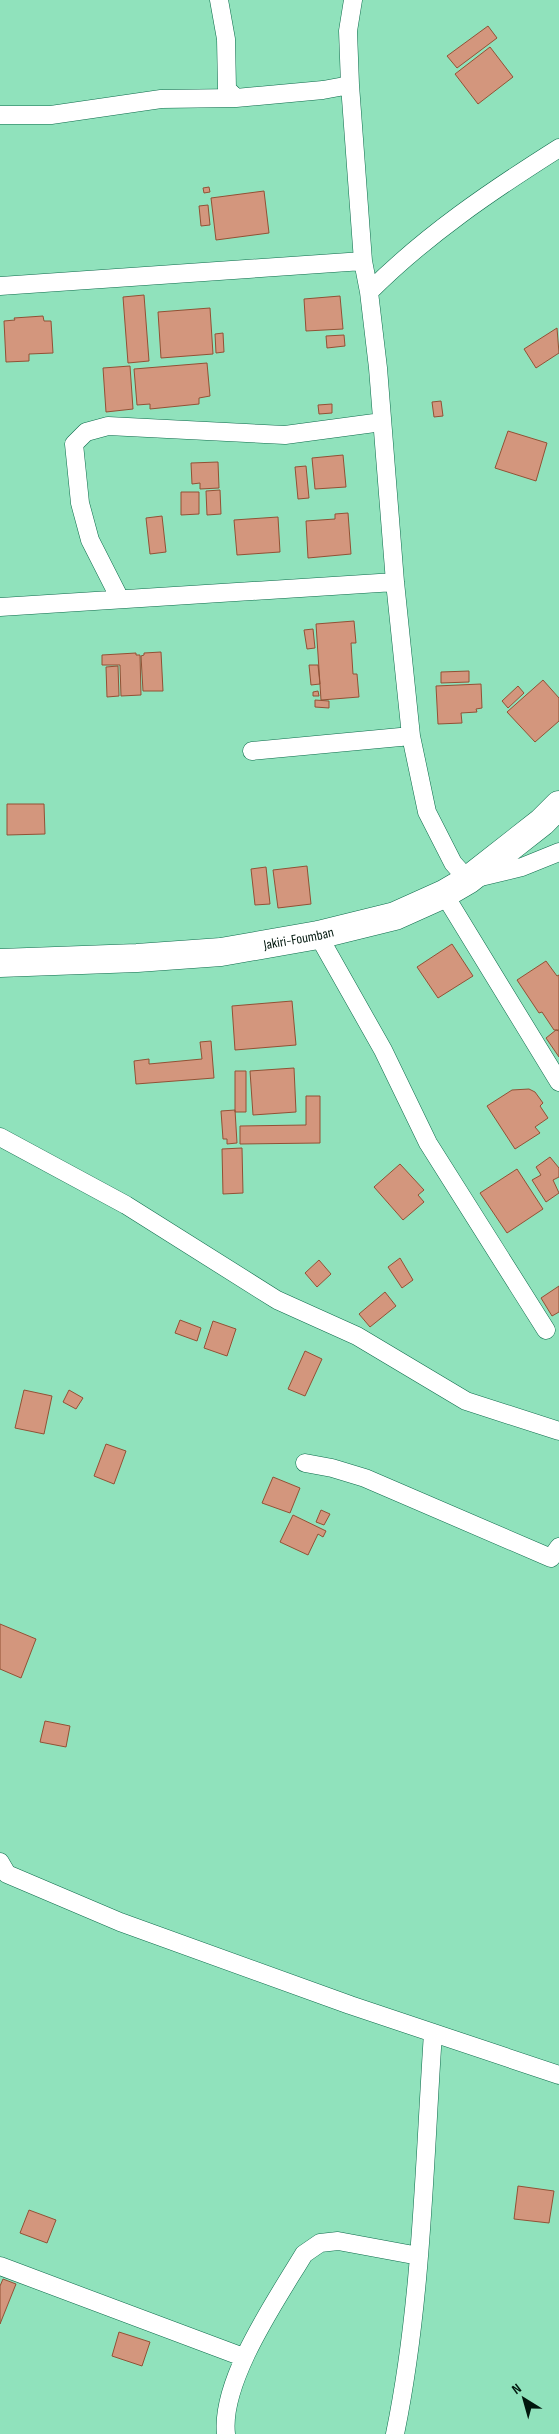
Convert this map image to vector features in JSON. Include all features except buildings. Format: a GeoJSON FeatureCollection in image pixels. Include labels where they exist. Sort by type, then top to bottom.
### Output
{"type":"FeatureCollection","features":[{"type":"Feature","properties":{"kind":"main road","name":"Jakiri-Foumban"},"geometry":{"type":"LineString","coordinates":[[0,963],[137,958],[221,952],[318,935],[395,916],[444,894],[468,880],[542,822],[559,805]]}},
{"type":"Feature","properties":{"kind":"street"},"geometry":{"type":"LineString","coordinates":[[219,0],[226,39],[227,89],[236,98]]}},
{"type":"Feature","properties":{"kind":"street"},"geometry":{"type":"LineString","coordinates":[[353,0],[348,31],[350,85],[363,261],[370,292],[411,736],[427,812],[453,863],[468,880],[522,867],[559,852]]}},
{"type":"Feature","properties":{"kind":"street"},"geometry":{"type":"LineString","coordinates":[[0,116],[51,115],[161,99],[236,98],[322,90],[350,85]]}},
{"type":"Feature","properties":{"kind":"street"},"geometry":{"type":"LineString","coordinates":[[370,292],[422,243],[466,209],[559,148]]}},
{"type":"Feature","properties":{"kind":"street"},"geometry":{"type":"LineString","coordinates":[[0,286],[363,261]]}},
{"type":"Feature","properties":{"kind":"street"},"geometry":{"type":"LineString","coordinates":[[120,599],[90,540],[80,503],[74,444],[86,432],[108,426],[284,435],[382,422]]}},
{"type":"Feature","properties":{"kind":"street"},"geometry":{"type":"LineString","coordinates":[[0,607],[396,582]]}},
{"type":"Feature","properties":{"kind":"street"},"geometry":{"type":"LineString","coordinates":[[252,751],[411,736]]}},
{"type":"Feature","properties":{"kind":"street"},"geometry":{"type":"LineString","coordinates":[[444,894],[559,1082]]}},
{"type":"Feature","properties":{"kind":"street"},"geometry":{"type":"LineString","coordinates":[[318,935],[383,1050],[428,1143],[546,1330]]}},
{"type":"Feature","properties":{"kind":"street"},"geometry":{"type":"LineString","coordinates":[[0,1137],[126,1205],[278,1300],[357,1336],[466,1401],[559,1431]]}},
{"type":"Feature","properties":{"kind":"street"},"geometry":{"type":"LineString","coordinates":[[305,1463],[332,1468],[365,1478],[551,1558],[559,1548]]}},
{"type":"Feature","properties":{"kind":"street"},"geometry":{"type":"LineString","coordinates":[[2,1872],[120,1922],[350,2005],[559,2075]]}},
{"type":"Feature","properties":{"kind":"street"},"geometry":{"type":"LineString","coordinates":[[395,2434],[404,2391],[419,2256],[433,2033]]}},
{"type":"Feature","properties":{"kind":"street"},"geometry":{"type":"LineString","coordinates":[[226,2434],[225,2426],[230,2400],[244,2357],[304,2254],[320,2243],[338,2241],[419,2256]]}},
{"type":"Feature","properties":{"kind":"street"},"geometry":{"type":"LineString","coordinates":[[0,2266],[50,2283],[204,2344],[244,2357]]}}]}
